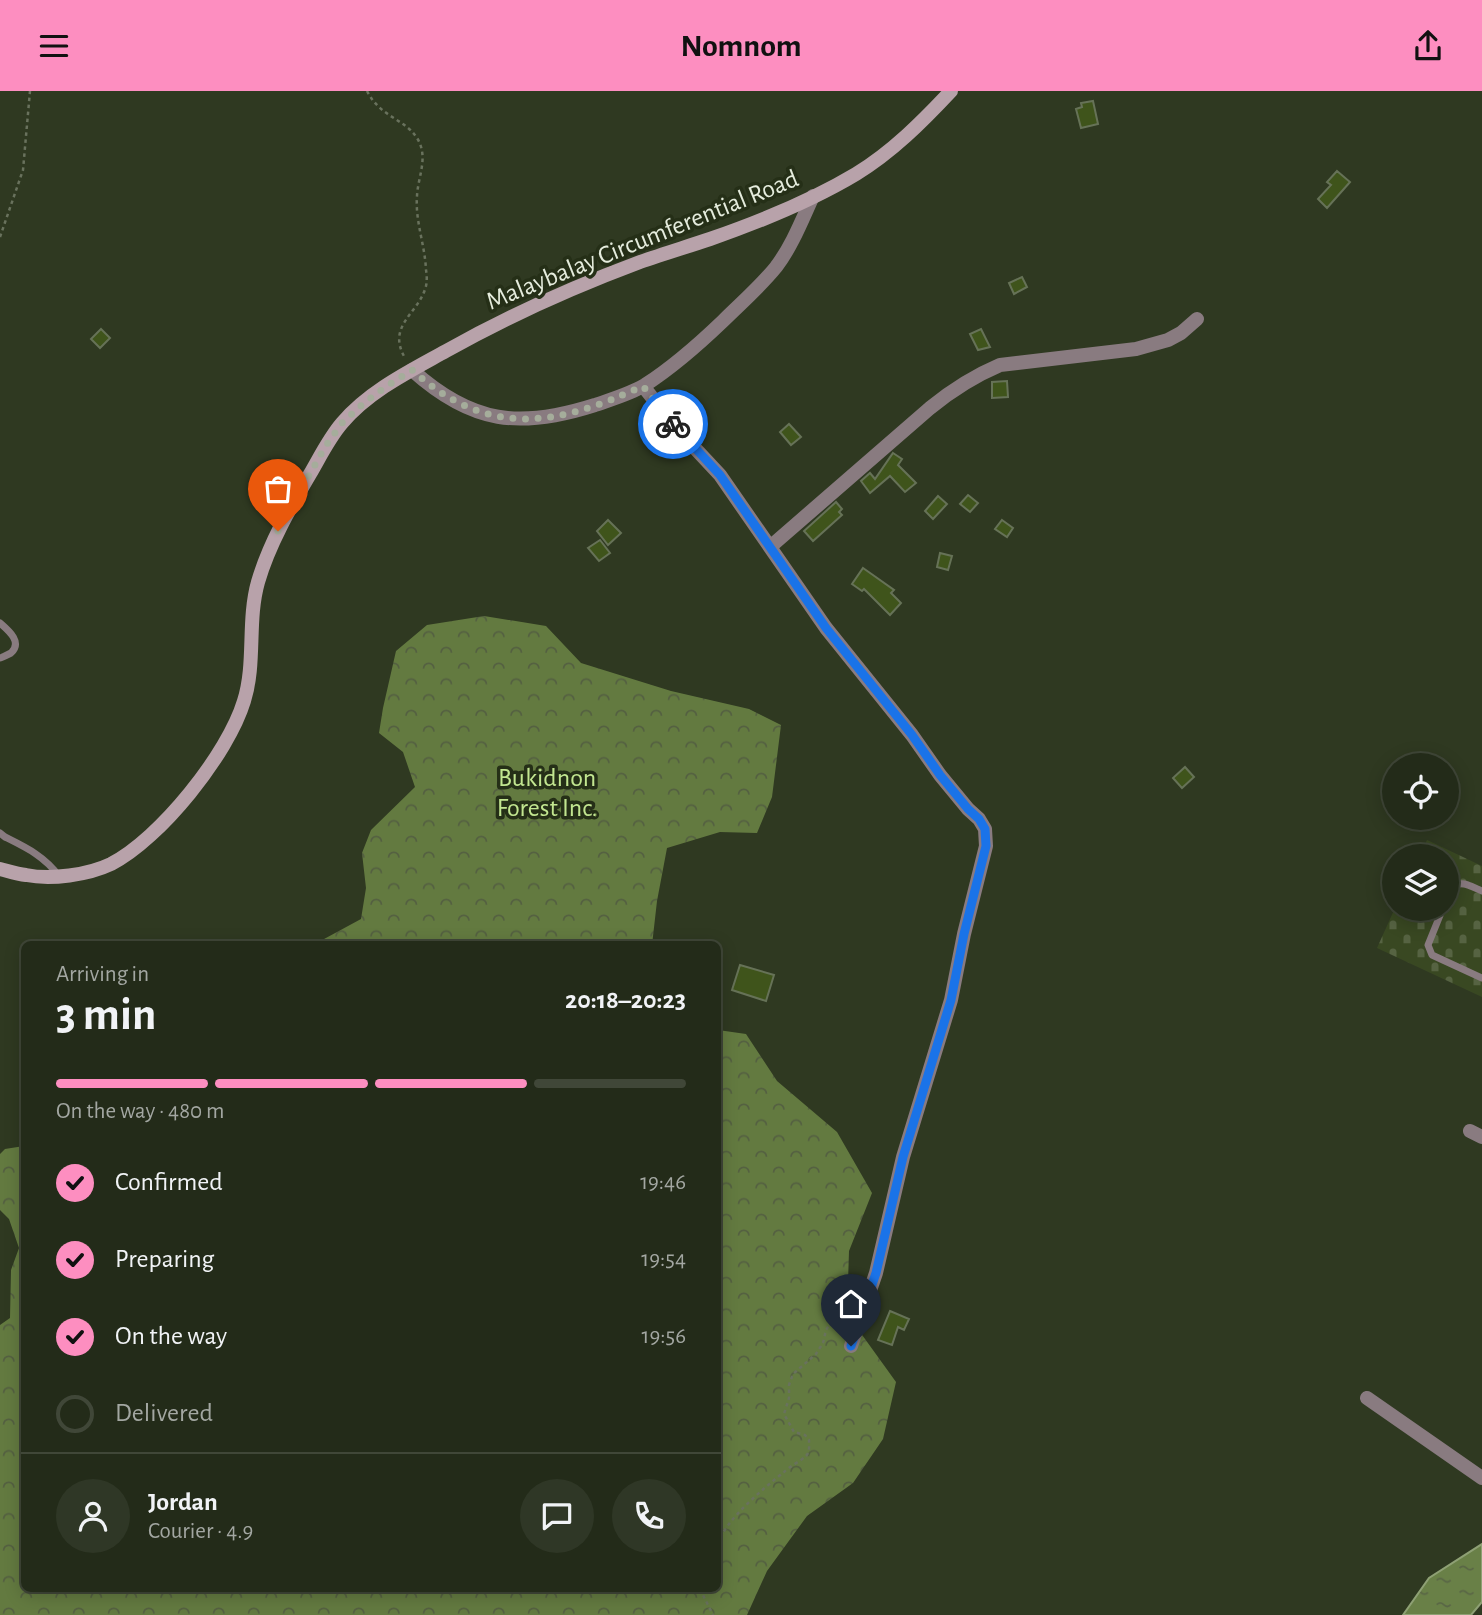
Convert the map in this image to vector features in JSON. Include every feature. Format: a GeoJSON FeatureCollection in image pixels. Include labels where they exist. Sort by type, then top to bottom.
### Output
{"type":"FeatureCollection","features":[{"type":"Feature","properties":{"kind":"main road","name":"Malaybalay Circumferential Road"},"geometry":{"type":"LineString","coordinates":[[0,869],[27,876],[60,877],[109,865],[150,834],[184,800],[214,761],[234,728],[245,699],[257,585],[278,531],[325,447],[342,423],[363,404],[412,370],[547,300],[644,261],[751,223],[856,174],[888,152],[951,91]]}},
{"type":"Feature","properties":{"kind":"street"},"geometry":{"type":"LineString","coordinates":[[412,370],[447,398],[472,410],[512,419],[537,419],[566,414],[621,396],[643,386],[706,338],[760,285],[787,251],[813,196]]}},
{"type":"Feature","properties":{"kind":"street"},"geometry":{"type":"LineString","coordinates":[[770,547],[930,408],[981,373],[1000,365],[1136,349],[1168,341],[1197,319]]}},
{"type":"Feature","properties":{"kind":"street"},"geometry":{"type":"LineString","coordinates":[[643,386],[677,429],[720,475],[826,628],[947,783],[979,819],[987,838],[951,1000],[903,1157],[876,1273],[851,1346]]}},
{"type":"Feature","properties":{"kind":"street"},"geometry":{"type":"LineString","coordinates":[[1367,1398],[1482,1478]]}},
{"type":"Feature","properties":{"kind":"lane"},"geometry":{"type":"LineString","coordinates":[[0,623],[8,629],[16,645],[11,653],[0,658]]}},
{"type":"Feature","properties":{"kind":"lane"},"geometry":{"type":"LineString","coordinates":[[0,832],[43,858],[60,877]]}},
{"type":"Feature","properties":{"kind":"lane"},"geometry":{"type":"LineString","coordinates":[[1459,883],[1482,891]]}},
{"type":"Feature","properties":{"kind":"lane"},"geometry":{"type":"LineString","coordinates":[[1438,921],[1428,945],[1432,955],[1482,978]]}},
{"type":"Feature","properties":{"kind":"path"},"geometry":{"type":"LineString","coordinates":[[0,236],[23,170],[30,91]]}},
{"type":"Feature","properties":{"kind":"path"},"geometry":{"type":"LineString","coordinates":[[368,91],[378,108],[416,136],[422,147],[423,158],[416,195],[426,285],[420,299],[401,326],[399,340],[402,353],[412,370]]}},
{"type":"Feature","properties":{"kind":"path"},"geometry":{"type":"LineString","coordinates":[[721,1534],[728,1523],[783,1473],[805,1457],[809,1440],[805,1435],[794,1432],[784,1414],[793,1374],[817,1354],[826,1330],[840,1307],[865,1306]]}},
{"type":"Feature","properties":{"kind":"path"},"geometry":{"type":"LineString","coordinates":[[702,1592],[713,1615]]}},
{"type":"Feature","properties":{"kind":"green space","name":"Bukidnon Forest Inc."},"geometry":{"type":"Polygon","coordinates":[[[484,616],[546,626],[581,663],[671,691],[749,709],[781,725],[772,797],[757,833],[720,832],[667,848],[652,941],[320,941],[361,919],[366,888],[362,853],[371,830],[415,787],[403,752],[379,733],[396,651],[427,625],[484,616]]]}},
{"type":"Feature","properties":{"kind":"green space"},"geometry":{"type":"Polygon","coordinates":[[[1459,855],[1482,866],[1482,997],[1377,948],[1389,921],[1459,921],[1459,855]]]}},
{"type":"Feature","properties":{"kind":"green space"},"geometry":{"type":"Polygon","coordinates":[[[721,1030],[746,1034],[777,1081],[837,1132],[872,1193],[849,1251],[847,1314],[896,1382],[883,1439],[853,1483],[807,1516],[767,1571],[747,1615],[0,1615],[0,1325],[10,1318],[11,1270],[19,1248],[9,1219],[0,1210],[0,1154],[5,1149],[21,1146],[21,1592],[721,1592],[721,1030]]]}},
{"type":"Feature","properties":{"kind":"water"},"geometry":{"type":"Polygon","coordinates":[[[1482,1544],[1482,1602],[1471,1615],[1403,1615],[1429,1578],[1482,1544]]]}},
{"type":"Feature","properties":{"kind":"building"},"geometry":{"type":"Polygon","coordinates":[[[1093,101],[1098,124],[1081,128],[1076,109],[1082,107],[1081,103],[1093,101]]]}},
{"type":"Feature","properties":{"kind":"building"},"geometry":{"type":"Polygon","coordinates":[[[1337,171],[1350,182],[1327,208],[1318,199],[1331,185],[1327,182],[1337,171]]]}},
{"type":"Feature","properties":{"kind":"building"},"geometry":{"type":"Polygon","coordinates":[[[1022,277],[1027,287],[1014,294],[1009,283],[1022,277]]]}},
{"type":"Feature","properties":{"kind":"building"},"geometry":{"type":"Polygon","coordinates":[[[101,329],[110,338],[100,348],[91,339],[101,329]]]}},
{"type":"Feature","properties":{"kind":"building"},"geometry":{"type":"Polygon","coordinates":[[[981,329],[990,347],[978,350],[970,334],[981,329]]]}},
{"type":"Feature","properties":{"kind":"building"},"geometry":{"type":"Polygon","coordinates":[[[1007,381],[1008,397],[992,398],[992,382],[1007,381]]]}},
{"type":"Feature","properties":{"kind":"building"},"geometry":{"type":"Polygon","coordinates":[[[789,424],[801,437],[791,445],[780,432],[789,424]]]}},
{"type":"Feature","properties":{"kind":"building"},"geometry":{"type":"Polygon","coordinates":[[[893,453],[902,459],[898,465],[916,483],[905,492],[890,476],[870,493],[861,481],[870,473],[875,479],[893,453]]]}},
{"type":"Feature","properties":{"kind":"building"},"geometry":{"type":"Polygon","coordinates":[[[968,495],[978,503],[970,512],[960,504],[968,495]]]}},
{"type":"Feature","properties":{"kind":"building"},"geometry":{"type":"Polygon","coordinates":[[[938,496],[947,504],[933,519],[925,511],[938,496]]]}},
{"type":"Feature","properties":{"kind":"building"},"geometry":{"type":"Polygon","coordinates":[[[836,502],[842,509],[839,512],[842,515],[813,541],[804,531],[836,502]]]}},
{"type":"Feature","properties":{"kind":"building"},"geometry":{"type":"Polygon","coordinates":[[[608,520],[621,533],[608,545],[597,531],[608,520]]]}},
{"type":"Feature","properties":{"kind":"building"},"geometry":{"type":"Polygon","coordinates":[[[1002,520],[1013,528],[1007,537],[995,529],[1002,520]]]}},
{"type":"Feature","properties":{"kind":"building"},"geometry":{"type":"Polygon","coordinates":[[[600,540],[610,553],[599,561],[588,548],[600,540]]]}},
{"type":"Feature","properties":{"kind":"building"},"geometry":{"type":"Polygon","coordinates":[[[940,553],[952,556],[948,570],[937,567],[940,553]]]}},
{"type":"Feature","properties":{"kind":"building"},"geometry":{"type":"Polygon","coordinates":[[[863,568],[894,590],[891,593],[901,603],[890,615],[864,589],[862,591],[852,584],[863,568]]]}},
{"type":"Feature","properties":{"kind":"building"},"geometry":{"type":"Polygon","coordinates":[[[1185,767],[1194,777],[1182,788],[1173,778],[1185,767]]]}},
{"type":"Feature","properties":{"kind":"building"},"geometry":{"type":"Polygon","coordinates":[[[740,965],[774,975],[766,1001],[732,990],[740,965]]]}},
{"type":"Feature","properties":{"kind":"building"},"geometry":{"type":"Polygon","coordinates":[[[890,1311],[909,1319],[904,1330],[898,1327],[892,1345],[878,1340],[890,1311]]]}},
{"type":"Feature","properties":{"kind":"way so far"},"geometry":{"type":"LineString","coordinates":[[278,531],[325,447],[342,423],[384,388],[412,370],[447,398],[472,410],[512,419],[537,419],[566,414],[643,386],[673,424]]}},
{"type":"Feature","properties":{"kind":"route"},"geometry":{"type":"LineString","coordinates":[[673,424],[720,475],[826,628],[886,701],[940,775],[979,819],[987,838],[951,1000],[903,1157],[876,1273],[851,1346]]}}]}
